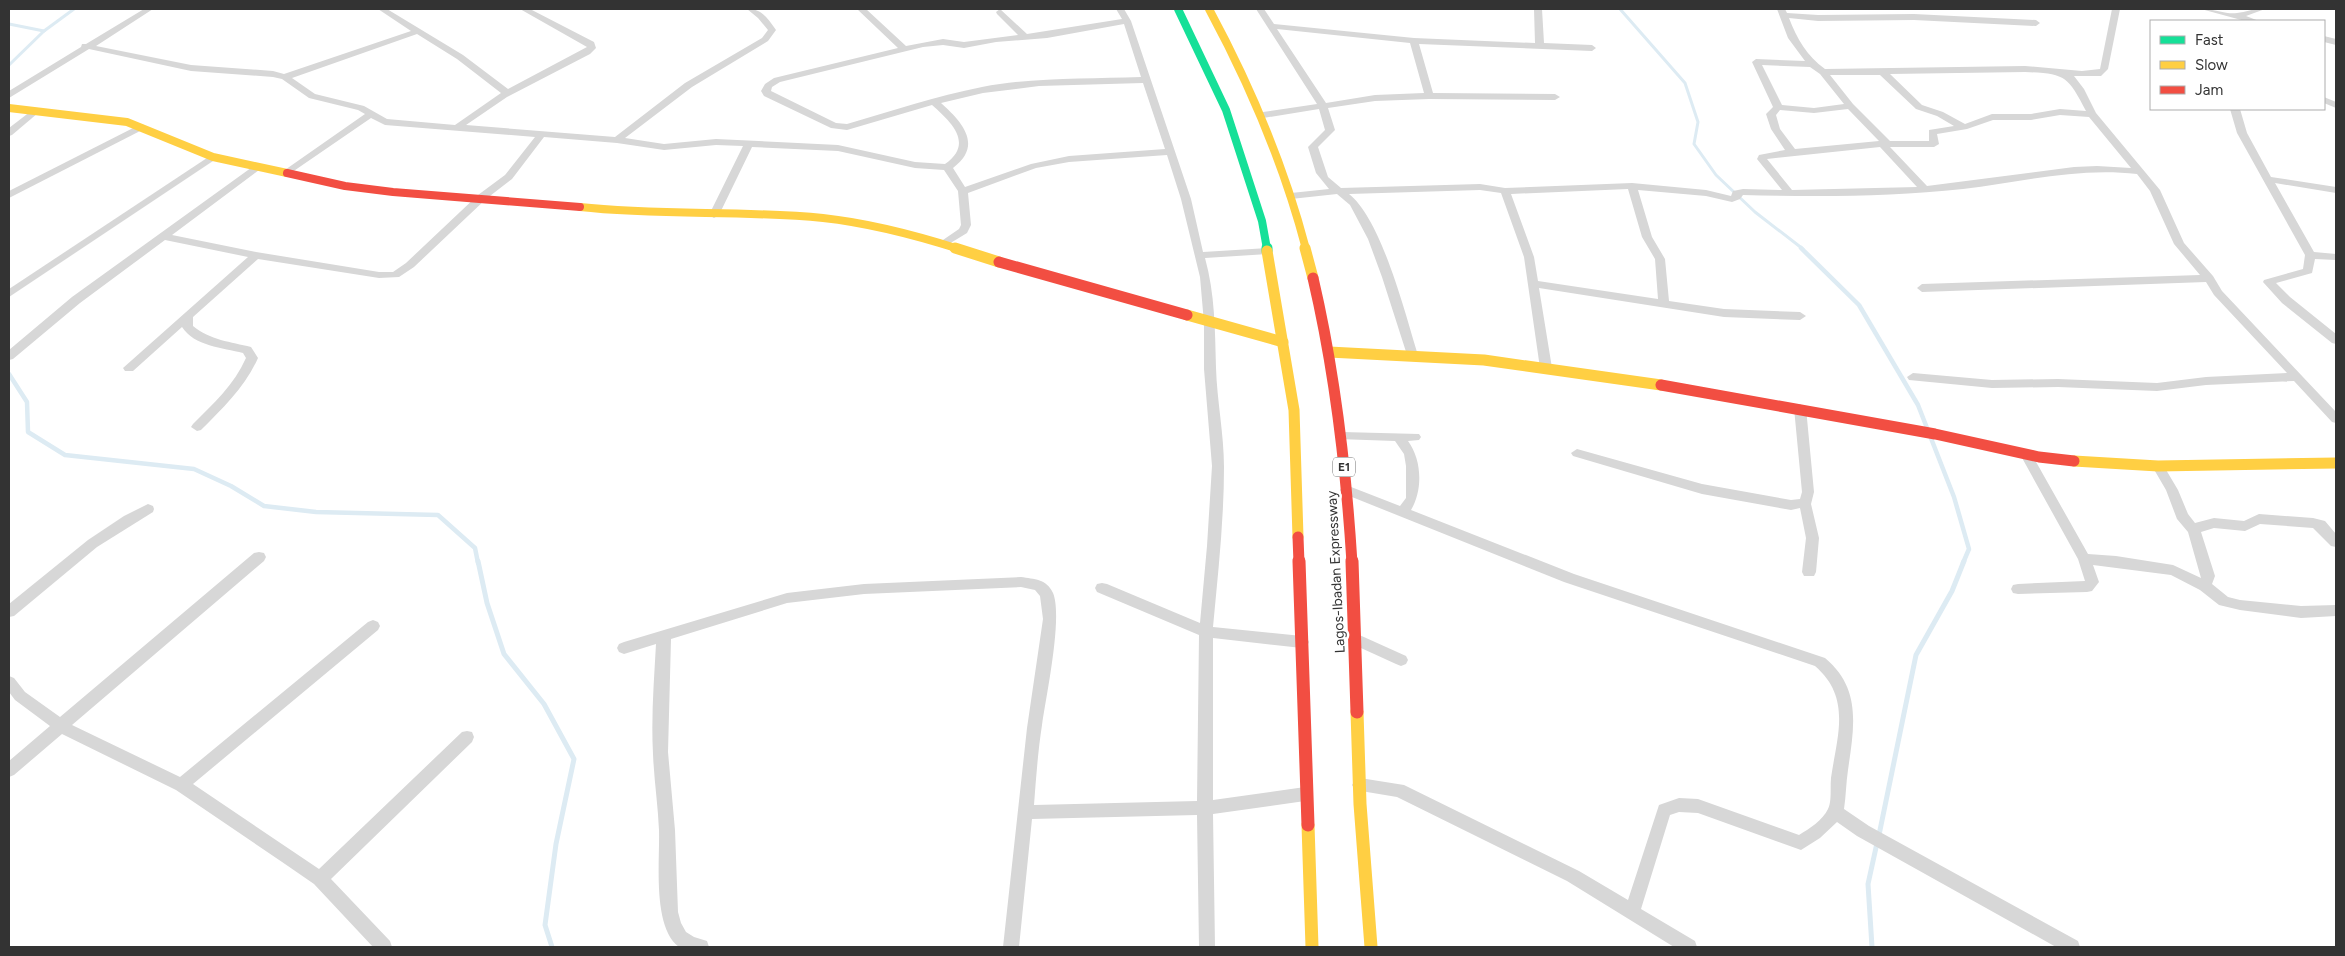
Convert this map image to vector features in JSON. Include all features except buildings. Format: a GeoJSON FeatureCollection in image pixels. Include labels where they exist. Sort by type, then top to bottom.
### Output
{"type":"FeatureCollection","features":[{"type":"Feature","properties":{"kind":"main road"},"geometry":{"type":"LineString","coordinates":[[1178,9],[1226,110],[1262,220],[1294,410],[1312,947]]}},
{"type":"Feature","properties":{"kind":"main road","name":"Lagos-Ibadan Expressway"},"geometry":{"type":"LineString","coordinates":[[1209,9],[1225,35],[1274,143],[1307,253],[1329,352],[1342,436],[1346,490],[1355,638],[1360,785],[1371,947]]}},
{"type":"Feature","properties":{"kind":"main road"},"geometry":{"type":"LineString","coordinates":[[9,108],[105,118],[141,127],[213,156],[285,174],[345,186],[383,191],[482,197],[617,212],[714,216],[775,215],[823,218],[863,224],[944,244],[1046,278],[1105,292],[1283,342]]}},
{"type":"Feature","properties":{"kind":"main road"},"geometry":{"type":"LineString","coordinates":[[1329,352],[1484,360],[1546,368],[1800,408],[1939,435],[2027,456],[2114,465],[2158,466],[2336,463]]}},
{"type":"Feature","properties":{"kind":"street"},"geometry":{"type":"LineString","coordinates":[[9,94],[149,9]]}},
{"type":"Feature","properties":{"kind":"street"},"geometry":{"type":"LineString","coordinates":[[382,9],[416,32],[460,57],[506,92]]}},
{"type":"Feature","properties":{"kind":"street"},"geometry":{"type":"LineString","coordinates":[[617,140],[687,84],[751,50],[768,37],[772,30],[769,24],[752,9]]}},
{"type":"Feature","properties":{"kind":"street"},"geometry":{"type":"LineString","coordinates":[[863,9],[903,48]]}},
{"type":"Feature","properties":{"kind":"street"},"geometry":{"type":"LineString","coordinates":[[1120,9],[1127,21],[1186,199],[1205,277],[1210,323],[1210,369],[1218,466],[1214,546],[1206,632],[1205,808],[1207,947]]}},
{"type":"Feature","properties":{"kind":"street"},"geometry":{"type":"LineString","coordinates":[[1260,9],[1323,106],[1330,130],[1325,136],[1316,141],[1313,147],[1328,184],[1353,202],[1384,267],[1412,355]]}},
{"type":"Feature","properties":{"kind":"street"},"geometry":{"type":"LineString","coordinates":[[1538,9],[1540,47]]}},
{"type":"Feature","properties":{"kind":"street"},"geometry":{"type":"LineString","coordinates":[[1823,72],[1883,73],[2027,69],[2061,73],[2102,74],[2116,9]]}},
{"type":"Feature","properties":{"kind":"street"},"geometry":{"type":"LineString","coordinates":[[2205,9],[2235,19],[2261,9]]}},
{"type":"Feature","properties":{"kind":"street"},"geometry":{"type":"LineString","coordinates":[[457,128],[478,110],[506,92],[592,48],[591,44],[529,10]]}},
{"type":"Feature","properties":{"kind":"street"},"geometry":{"type":"LineString","coordinates":[[1990,11],[1998,21]]}},
{"type":"Feature","properties":{"kind":"street"},"geometry":{"type":"LineString","coordinates":[[1000,12],[1025,36]]}},
{"type":"Feature","properties":{"kind":"street"},"geometry":{"type":"LineString","coordinates":[[1782,12],[1818,18],[1914,17],[2036,24]]}},
{"type":"Feature","properties":{"kind":"street"},"geometry":{"type":"LineString","coordinates":[[1782,12],[1792,38],[1812,64],[1823,72],[1850,106],[1924,189]]}},
{"type":"Feature","properties":{"kind":"street"},"geometry":{"type":"LineString","coordinates":[[1127,21],[1080,31],[996,39],[964,45],[942,42],[903,48],[777,80],[768,86],[766,91],[767,94],[834,126],[854,126],[934,101],[983,90],[1039,83],[1146,80]]}},
{"type":"Feature","properties":{"kind":"street"},"geometry":{"type":"LineString","coordinates":[[1271,26],[1414,41],[1592,48]]}},
{"type":"Feature","properties":{"kind":"street"},"geometry":{"type":"LineString","coordinates":[[285,77],[416,32]]}},
{"type":"Feature","properties":{"kind":"street"},"geometry":{"type":"LineString","coordinates":[[1414,41],[1428,96]]}},
{"type":"Feature","properties":{"kind":"street"},"geometry":{"type":"LineString","coordinates":[[86,46],[191,68],[273,74],[285,77],[312,96],[361,108],[385,122],[617,140],[664,147],[716,142],[838,148],[915,165],[947,168],[953,164],[961,150],[964,138],[962,129],[934,101]]}},
{"type":"Feature","properties":{"kind":"street"},"geometry":{"type":"LineString","coordinates":[[1778,107],[1767,80],[1756,62],[1812,64]]}},
{"type":"Feature","properties":{"kind":"street"},"geometry":{"type":"LineString","coordinates":[[1883,73],[1919,107],[1940,114],[1964,127]]}},
{"type":"Feature","properties":{"kind":"street"},"geometry":{"type":"LineString","coordinates":[[2061,73],[2070,77],[2079,89],[2092,114],[2155,190],[2179,244],[2209,278],[2218,293],[2336,419]]}},
{"type":"Feature","properties":{"kind":"street"},"geometry":{"type":"LineString","coordinates":[[1262,116],[1375,98],[1428,96],[1554,97]]}},
{"type":"Feature","properties":{"kind":"street"},"geometry":{"type":"LineString","coordinates":[[1778,107],[1796,110],[1835,110],[1850,106]]}},
{"type":"Feature","properties":{"kind":"street"},"geometry":{"type":"LineString","coordinates":[[1778,107],[1771,114],[1771,119],[1792,152]]}},
{"type":"Feature","properties":{"kind":"street"},"geometry":{"type":"LineString","coordinates":[[2235,110],[2242,133],[2310,255],[2308,271],[2268,282],[2286,300],[2336,340]]}},
{"type":"Feature","properties":{"kind":"street"},"geometry":{"type":"LineString","coordinates":[[9,133],[35,111]]}},
{"type":"Feature","properties":{"kind":"street"},"geometry":{"type":"LineString","coordinates":[[1790,194],[1762,157],[1792,152],[1885,144],[1934,144],[1932,132],[1964,127],[1992,117],[2031,117],[2060,112],[2092,114]]}},
{"type":"Feature","properties":{"kind":"street"},"geometry":{"type":"LineString","coordinates":[[285,174],[371,114]]}},
{"type":"Feature","properties":{"kind":"street"},"geometry":{"type":"LineString","coordinates":[[838,148],[846,136],[844,126]]}},
{"type":"Feature","properties":{"kind":"street"},"geometry":{"type":"LineString","coordinates":[[9,196],[141,127]]}},
{"type":"Feature","properties":{"kind":"street"},"geometry":{"type":"LineString","coordinates":[[163,236],[256,255],[379,275],[395,275],[410,266],[482,197],[495,190],[506,180],[542,134]]}},
{"type":"Feature","properties":{"kind":"street"},"geometry":{"type":"LineString","coordinates":[[714,216],[749,143]]}},
{"type":"Feature","properties":{"kind":"street"},"geometry":{"type":"LineString","coordinates":[[963,191],[1034,166],[1069,159],[1170,152]]}},
{"type":"Feature","properties":{"kind":"street"},"geometry":{"type":"LineString","coordinates":[[9,294],[213,156]]}},
{"type":"Feature","properties":{"kind":"street"},"geometry":{"type":"LineString","coordinates":[[11,355],[76,300],[258,167]]}},
{"type":"Feature","properties":{"kind":"street"},"geometry":{"type":"LineString","coordinates":[[1291,196],[1339,191],[1480,186],[1505,191],[1632,186],[1706,193],[1732,199],[1736,197],[1737,193],[1743,192],[1790,194],[1879,193],[1964,186],[2040,174],[2116,167],[2140,172]]}},
{"type":"Feature","properties":{"kind":"street"},"geometry":{"type":"LineString","coordinates":[[944,244],[963,231],[966,225],[963,191],[947,168]]}},
{"type":"Feature","properties":{"kind":"street"},"geometry":{"type":"LineString","coordinates":[[2268,179],[2336,190]]}},
{"type":"Feature","properties":{"kind":"street"},"geometry":{"type":"LineString","coordinates":[[1632,186],[1647,238],[1660,259],[1664,304]]}},
{"type":"Feature","properties":{"kind":"street"},"geometry":{"type":"LineString","coordinates":[[1505,191],[1529,256],[1546,368]]}},
{"type":"Feature","properties":{"kind":"street"},"geometry":{"type":"LineString","coordinates":[[1200,255],[1268,252]]}},
{"type":"Feature","properties":{"kind":"street"},"geometry":{"type":"LineString","coordinates":[[128,368],[256,255]]}},
{"type":"Feature","properties":{"kind":"street"},"geometry":{"type":"LineString","coordinates":[[2310,255],[2336,257]]}},
{"type":"Feature","properties":{"kind":"street"},"geometry":{"type":"LineString","coordinates":[[1922,288],[2046,284],[2124,279],[2209,278]]}},
{"type":"Feature","properties":{"kind":"street"},"geometry":{"type":"LineString","coordinates":[[1533,284],[1724,313],[1800,316]]}},
{"type":"Feature","properties":{"kind":"street"},"geometry":{"type":"LineString","coordinates":[[187,317],[188,327],[194,334],[204,340],[248,350],[252,358],[247,372],[237,386],[197,427]]}},
{"type":"Feature","properties":{"kind":"street"},"geometry":{"type":"LineString","coordinates":[[1914,377],[1992,384],[2058,383],[2157,387],[2206,381],[2296,377]]}},
{"type":"Feature","properties":{"kind":"street"},"geometry":{"type":"LineString","coordinates":[[1800,408],[1808,492],[1804,503]]}},
{"type":"Feature","properties":{"kind":"street"},"geometry":{"type":"LineString","coordinates":[[1342,436],[1415,437]]}},
{"type":"Feature","properties":{"kind":"street"},"geometry":{"type":"LineString","coordinates":[[1400,438],[1410,453],[1412,466],[1412,498],[1403,513]]}},
{"type":"Feature","properties":{"kind":"street"},"geometry":{"type":"LineString","coordinates":[[1577,453],[1702,489],[1791,504],[1804,503]]}},
{"type":"Feature","properties":{"kind":"street"},"geometry":{"type":"LineString","coordinates":[[2018,589],[2087,587],[2092,582],[2084,559],[2027,456]]}},
{"type":"Feature","properties":{"kind":"street"},"geometry":{"type":"LineString","coordinates":[[2158,466],[2172,490],[2182,516],[2194,530],[2208,576],[2205,586]]}},
{"type":"Feature","properties":{"kind":"street"},"geometry":{"type":"LineString","coordinates":[[1346,490],[1569,578],[1820,662],[1832,669],[1841,684],[1847,717],[1835,812],[1809,838],[1801,843],[1698,806],[1679,804],[1664,810],[1632,912]]}},
{"type":"Feature","properties":{"kind":"street"},"geometry":{"type":"LineString","coordinates":[[1804,503],[1813,526],[1814,540],[1809,572]]}},
{"type":"Feature","properties":{"kind":"street"},"geometry":{"type":"LineString","coordinates":[[9,612],[91,543],[148,509]]}},
{"type":"Feature","properties":{"kind":"street"},"geometry":{"type":"LineString","coordinates":[[2194,530],[2202,525],[2214,523],[2245,526],[2259,519],[2312,523],[2320,525],[2336,542]]}},
{"type":"Feature","properties":{"kind":"street"},"geometry":{"type":"LineString","coordinates":[[9,770],[259,557]]}},
{"type":"Feature","properties":{"kind":"street"},"geometry":{"type":"LineString","coordinates":[[2084,559],[2116,561],[2173,570],[2205,586],[2224,601],[2240,605],[2301,612],[2336,612]]}},
{"type":"Feature","properties":{"kind":"street"},"geometry":{"type":"LineString","coordinates":[[624,648],[787,598],[903,586],[1021,582],[1039,585],[1047,594],[1050,620],[1034,728],[1011,947]]}},
{"type":"Feature","properties":{"kind":"street"},"geometry":{"type":"LineString","coordinates":[[1102,588],[1206,632],[1302,642]]}},
{"type":"Feature","properties":{"kind":"street"},"geometry":{"type":"LineString","coordinates":[[181,785],[373,626]]}},
{"type":"Feature","properties":{"kind":"street"},"geometry":{"type":"LineString","coordinates":[[664,635],[658,706],[661,769],[667,827],[669,900],[674,930],[681,939],[693,946],[701,947]]}},
{"type":"Feature","properties":{"kind":"street"},"geometry":{"type":"LineString","coordinates":[[1355,638],[1401,660]]}},
{"type":"Feature","properties":{"kind":"street"},"geometry":{"type":"LineString","coordinates":[[9,682],[20,696],[62,726],[181,785],[320,879],[384,947]]}},
{"type":"Feature","properties":{"kind":"street"},"geometry":{"type":"LineString","coordinates":[[320,879],[467,737]]}},
{"type":"Feature","properties":{"kind":"street"},"geometry":{"type":"LineString","coordinates":[[1360,785],[1400,790],[1573,876],[1632,912],[1682,946]]}},
{"type":"Feature","properties":{"kind":"street"},"geometry":{"type":"LineString","coordinates":[[1026,812],[1205,808],[1306,794]]}},
{"type":"Feature","properties":{"kind":"street"},"geometry":{"type":"LineString","coordinates":[[1835,812],[1856,827],[2072,947]]}},
{"type":"Feature","properties":{"kind":"waterway"},"geometry":{"type":"LineString","coordinates":[[44,31],[74,9]]}},
{"type":"Feature","properties":{"kind":"waterway"},"geometry":{"type":"LineString","coordinates":[[1620,9],[1685,83],[1698,122],[1694,144],[1716,175],[1755,212],[1803,249]]}},
{"type":"Feature","properties":{"kind":"waterway"},"geometry":{"type":"LineString","coordinates":[[9,24],[44,31]]}},
{"type":"Feature","properties":{"kind":"waterway"},"geometry":{"type":"LineString","coordinates":[[9,65],[44,31]]}},
{"type":"Feature","properties":{"kind":"waterway"},"geometry":{"type":"LineString","coordinates":[[1801,248],[1859,305],[1918,405],[1954,497],[1969,549],[1963,563]]}},
{"type":"Feature","properties":{"kind":"waterway"},"geometry":{"type":"LineString","coordinates":[[9,374],[27,402],[28,432],[65,455],[194,469],[231,486],[264,506],[316,512],[438,515],[475,548],[478,563]]}},
{"type":"Feature","properties":{"kind":"waterway"},"geometry":{"type":"LineString","coordinates":[[478,561],[487,603],[504,654],[544,704],[574,759],[556,844],[545,925],[552,947]]}},
{"type":"Feature","properties":{"kind":"waterway"},"geometry":{"type":"LineString","coordinates":[[1879,835],[1916,655],[1952,591],[1964,561]]}},
{"type":"Feature","properties":{"kind":"waterway"},"geometry":{"type":"LineString","coordinates":[[1872,947],[1868,884],[1877,843]]}},
{"type":"Feature","properties":{"kind":"traffic: fast"},"geometry":{"type":"LineString","coordinates":[[1178,9],[1226,110],[1262,221],[1267,251]]}},
{"type":"Feature","properties":{"kind":"traffic: slow"},"geometry":{"type":"LineString","coordinates":[[1209,9],[1257,106],[1283,174],[1313,278]]}},
{"type":"Feature","properties":{"kind":"traffic: slow"},"geometry":{"type":"LineString","coordinates":[[9,108],[127,122],[213,157],[287,173]]}},
{"type":"Feature","properties":{"kind":"traffic: slow"},"geometry":{"type":"LineString","coordinates":[[580,207],[641,212],[762,214],[823,218],[868,225],[912,235],[999,262]]}},
{"type":"Feature","properties":{"kind":"traffic: slow"},"geometry":{"type":"LineString","coordinates":[[1267,251],[1294,410],[1298,537]]}},
{"type":"Feature","properties":{"kind":"traffic: slow"},"geometry":{"type":"LineString","coordinates":[[1187,315],[1283,342]]}},
{"type":"Feature","properties":{"kind":"traffic: slow"},"geometry":{"type":"LineString","coordinates":[[1329,352],[1484,360],[1661,385]]}},
{"type":"Feature","properties":{"kind":"traffic: slow"},"geometry":{"type":"LineString","coordinates":[[2074,461],[2158,466],[2336,463]]}},
{"type":"Feature","properties":{"kind":"traffic: slow"},"geometry":{"type":"LineString","coordinates":[[1357,712],[1360,804],[1371,947]]}},
{"type":"Feature","properties":{"kind":"traffic: slow"},"geometry":{"type":"LineString","coordinates":[[1308,825],[1312,947]]}},
{"type":"Feature","properties":{"kind":"traffic: jam"},"geometry":{"type":"LineString","coordinates":[[287,173],[345,186],[393,192],[580,207]]}},
{"type":"Feature","properties":{"kind":"traffic: jam"},"geometry":{"type":"LineString","coordinates":[[999,262],[1187,315]]}},
{"type":"Feature","properties":{"kind":"traffic: jam"},"geometry":{"type":"LineString","coordinates":[[1313,278],[1332,366],[1344,456],[1352,566],[1357,712]]}},
{"type":"Feature","properties":{"kind":"traffic: jam"},"geometry":{"type":"LineString","coordinates":[[1661,385],[1935,434],[2039,457],[2074,461]]}},
{"type":"Feature","properties":{"kind":"traffic: jam"},"geometry":{"type":"LineString","coordinates":[[1298,537],[1308,825]]}}]}
